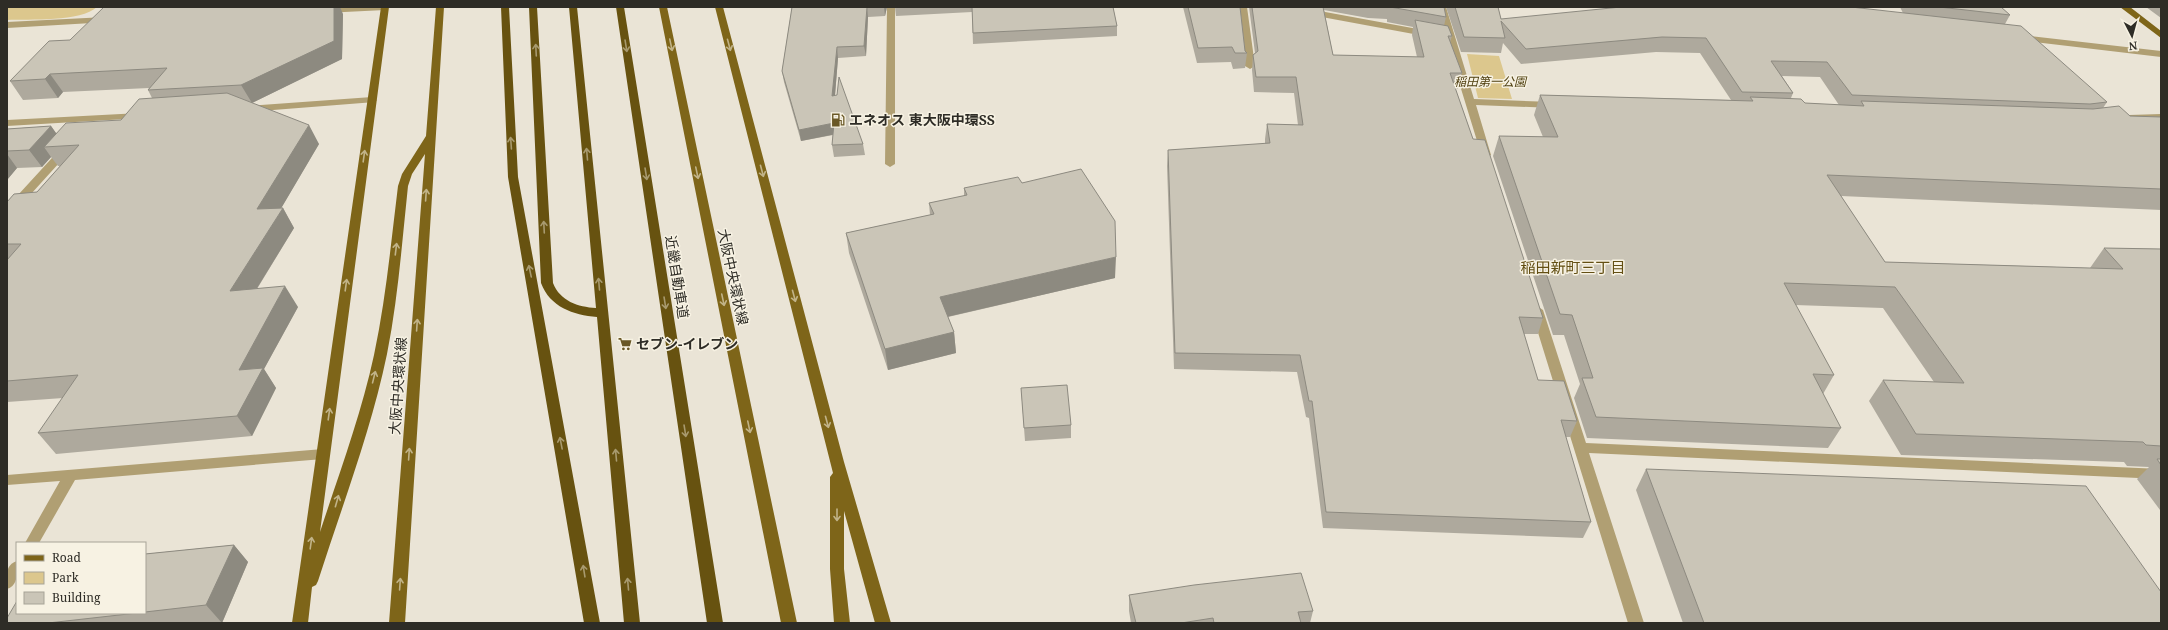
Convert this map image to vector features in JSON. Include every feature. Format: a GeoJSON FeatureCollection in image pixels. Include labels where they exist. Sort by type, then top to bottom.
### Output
{"type":"FeatureCollection","features":[{"type":"Feature","properties":{"kind":"highway"},"geometry":{"type":"LineString","coordinates":[[505,7],[513,177],[592,623]]}},
{"type":"Feature","properties":{"kind":"highway"},"geometry":{"type":"LineString","coordinates":[[533,7],[541,172],[549,289],[552,294],[573,308],[585,312],[601,313]]}},
{"type":"Feature","properties":{"kind":"highway"},"geometry":{"type":"LineString","coordinates":[[573,7],[632,623]]}},
{"type":"Feature","properties":{"kind":"highway","name":"近畿自動車道"},"geometry":{"type":"LineString","coordinates":[[620,7],[714,623]]}},
{"type":"Feature","properties":{"kind":"main road"},"geometry":{"type":"LineString","coordinates":[[300,623],[385,7]]}},
{"type":"Feature","properties":{"kind":"main road","name":"大阪中央環状線"},"geometry":{"type":"LineString","coordinates":[[397,623],[440,7]]}},
{"type":"Feature","properties":{"kind":"main road","name":"大阪中央環状線"},"geometry":{"type":"LineString","coordinates":[[663,7],[789,623]]}},
{"type":"Feature","properties":{"kind":"main road"},"geometry":{"type":"LineString","coordinates":[[719,7],[837,462],[883,623]]}},
{"type":"Feature","properties":{"kind":"main road"},"geometry":{"type":"LineString","coordinates":[[2124,7],[2161,35]]}},
{"type":"Feature","properties":{"kind":"main road"},"geometry":{"type":"LineString","coordinates":[[303,605],[357,440],[380,356],[388,314],[403,186],[407,174],[430,136]]}},
{"type":"Feature","properties":{"kind":"main road"},"geometry":{"type":"LineString","coordinates":[[837,462],[837,569],[842,623]]}},
{"type":"Feature","properties":{"kind":"street"},"geometry":{"type":"LineString","coordinates":[[313,10],[385,7]]}},
{"type":"Feature","properties":{"kind":"street"},"geometry":{"type":"LineString","coordinates":[[890,164],[891,7]]}},
{"type":"Feature","properties":{"kind":"street"},"geometry":{"type":"LineString","coordinates":[[1243,7],[1242,10],[1250,66]]}},
{"type":"Feature","properties":{"kind":"street"},"geometry":{"type":"LineString","coordinates":[[1284,7],[1450,38]]}},
{"type":"Feature","properties":{"kind":"street"},"geometry":{"type":"LineString","coordinates":[[1342,7],[1342,18]]}},
{"type":"Feature","properties":{"kind":"street"},"geometry":{"type":"LineString","coordinates":[[1442,7],[1469,102],[1490,166]]}},
{"type":"Feature","properties":{"kind":"street"},"geometry":{"type":"LineString","coordinates":[[95,21],[104,12]]}},
{"type":"Feature","properties":{"kind":"street"},"geometry":{"type":"LineString","coordinates":[[7,25],[118,20]]}},
{"type":"Feature","properties":{"kind":"street"},"geometry":{"type":"LineString","coordinates":[[2009,37],[2161,54]]}},
{"type":"Feature","properties":{"kind":"street"},"geometry":{"type":"LineString","coordinates":[[237,109],[372,100]]}},
{"type":"Feature","properties":{"kind":"street"},"geometry":{"type":"LineString","coordinates":[[1469,102],[1563,106]]}},
{"type":"Feature","properties":{"kind":"street"},"geometry":{"type":"LineString","coordinates":[[7,123],[149,115]]}},
{"type":"Feature","properties":{"kind":"street"},"geometry":{"type":"LineString","coordinates":[[2116,120],[2145,116],[2161,117]]}},
{"type":"Feature","properties":{"kind":"street"},"geometry":{"type":"LineString","coordinates":[[84,129],[93,119]]}},
{"type":"Feature","properties":{"kind":"street"},"geometry":{"type":"LineString","coordinates":[[7,214],[74,140]]}},
{"type":"Feature","properties":{"kind":"street"},"geometry":{"type":"LineString","coordinates":[[1533,300],[1582,448],[1636,623]]}},
{"type":"Feature","properties":{"kind":"street"},"geometry":{"type":"LineString","coordinates":[[1582,448],[2161,474]]}},
{"type":"Feature","properties":{"kind":"street"},"geometry":{"type":"LineString","coordinates":[[7,480],[323,454]]}},
{"type":"Feature","properties":{"kind":"street"},"geometry":{"type":"LineString","coordinates":[[33,542],[72,475]]}},
{"type":"Feature","properties":{"kind":"street"},"geometry":{"type":"LineString","coordinates":[[7,583],[16,569]]}},
{"type":"Feature","properties":{"kind":"green space"},"geometry":{"type":"Polygon","coordinates":[[[7,7],[97,7],[89,12],[79,15],[54,19],[7,20],[7,7]]]}},
{"type":"Feature","properties":{"kind":"green space","name":"稲田第一公園"},"geometry":{"type":"Polygon","coordinates":[[[1467,54],[1499,56],[1512,99],[1478,98],[1467,54]]]}},
{"type":"Feature","properties":{"kind":"building"},"geometry":{"type":"Polygon","coordinates":[[[104,7],[334,7],[334,41],[241,85],[148,90],[167,68],[50,74],[45,79],[10,81],[49,41],[70,40],[104,7]]]}},
{"type":"Feature","properties":{"kind":"building"},"geometry":{"type":"Polygon","coordinates":[[[792,7],[867,7],[864,46],[837,47],[832,96],[837,95],[839,77],[863,144],[832,145],[834,123],[799,130],[782,71],[792,7]]]}},
{"type":"Feature","properties":{"kind":"building"},"geometry":{"type":"Polygon","coordinates":[[[972,7],[1113,7],[1117,26],[973,33],[972,7]]]}},
{"type":"Feature","properties":{"kind":"building"},"geometry":{"type":"Polygon","coordinates":[[[1188,7],[1240,7],[1245,51],[1247,53],[1235,53],[1232,47],[1198,48],[1188,7]]]}},
{"type":"Feature","properties":{"kind":"building"},"geometry":{"type":"Polygon","coordinates":[[[1252,7],[1323,7],[1333,55],[1424,57],[1415,20],[1448,26],[1452,36],[1448,36],[1462,73],[1450,73],[1473,139],[1485,140],[1543,318],[1519,317],[1538,380],[1564,381],[1577,421],[1561,420],[1591,522],[1326,512],[1312,401],[1309,401],[1300,355],[1175,353],[1168,150],[1270,143],[1267,124],[1303,125],[1296,77],[1256,77],[1253,55],[1258,51],[1252,7]]]}},
{"type":"Feature","properties":{"kind":"building"},"geometry":{"type":"Polygon","coordinates":[[[1390,7],[1444,7],[1446,17],[1390,7]]]}},
{"type":"Feature","properties":{"kind":"building"},"geometry":{"type":"Polygon","coordinates":[[[1455,7],[1498,7],[1501,19],[1621,7],[1851,7],[2021,26],[2107,102],[2090,104],[1852,95],[1827,62],[1771,61],[1793,93],[1742,92],[1706,38],[1662,37],[1526,49],[1501,21],[1505,38],[1464,37],[1455,7]]]}},
{"type":"Feature","properties":{"kind":"building"},"geometry":{"type":"Polygon","coordinates":[[[1939,7],[2001,7],[2010,15],[1939,7]]]}},
{"type":"Feature","properties":{"kind":"building"},"geometry":{"type":"Polygon","coordinates":[[[227,93],[309,125],[257,209],[283,208],[230,291],[285,286],[239,370],[263,368],[237,416],[38,433],[78,375],[7,381],[7,260],[21,244],[7,244],[7,202],[14,194],[37,192],[79,145],[44,147],[66,123],[121,120],[139,99],[227,93]]]}},
{"type":"Feature","properties":{"kind":"building"},"geometry":{"type":"Polygon","coordinates":[[[1540,95],[1753,101],[1750,97],[1801,99],[1805,103],[1864,106],[1861,101],[2093,109],[2119,106],[2130,116],[2161,117],[2161,189],[1827,175],[1885,262],[2123,269],[2104,248],[2161,249],[2161,446],[2146,445],[2143,442],[1916,434],[1883,380],[1964,383],[1895,287],[1784,283],[1834,375],[1813,374],[1841,428],[1596,417],[1582,378],[1593,378],[1572,315],[1560,314],[1499,136],[1558,137],[1540,95]]]}},
{"type":"Feature","properties":{"kind":"building"},"geometry":{"type":"Polygon","coordinates":[[[51,126],[29,150],[7,151],[7,129],[51,126]]]}},
{"type":"Feature","properties":{"kind":"building"},"geometry":{"type":"Polygon","coordinates":[[[1081,169],[1115,221],[1116,257],[940,297],[954,332],[885,349],[846,233],[934,214],[929,203],[967,195],[964,188],[1018,177],[1022,183],[1081,169]]]}},
{"type":"Feature","properties":{"kind":"building"},"geometry":{"type":"Polygon","coordinates":[[[1067,385],[1071,425],[1024,428],[1021,388],[1067,385]]]}},
{"type":"Feature","properties":{"kind":"building"},"geometry":{"type":"Polygon","coordinates":[[[2157,459],[2161,459],[2161,465],[2157,459]]]}},
{"type":"Feature","properties":{"kind":"building"},"geometry":{"type":"Polygon","coordinates":[[[1646,469],[2086,486],[2161,592],[2161,623],[1704,623],[1646,469]]]}},
{"type":"Feature","properties":{"kind":"building"},"geometry":{"type":"Polygon","coordinates":[[[234,545],[206,605],[146,612],[146,554],[234,545]]]}},
{"type":"Feature","properties":{"kind":"building"},"geometry":{"type":"Polygon","coordinates":[[[1301,573],[1313,611],[1298,612],[1301,623],[1214,623],[1213,618],[1181,623],[1136,623],[1129,595],[1194,585],[1301,573]]]}},
{"type":"Feature","properties":{"kind":"building"},"geometry":{"type":"Polygon","coordinates":[[[16,603],[16,614],[128,614],[48,623],[7,623],[7,618],[16,603]]]}},
{"type":"Feature","properties":{"kind":"place","name":"エネオス 東大阪中環SS"},"geometry":{"type":"Point","coordinates":[838,120]}},
{"type":"Feature","properties":{"kind":"place","name":"セブン-イレブン"},"geometry":{"type":"Point","coordinates":[625,344]}},
{"type":"Feature","properties":{"kind":"district","name":"稲田新町三丁目"},"geometry":{"type":"Point","coordinates":[1573,268]}}]}
